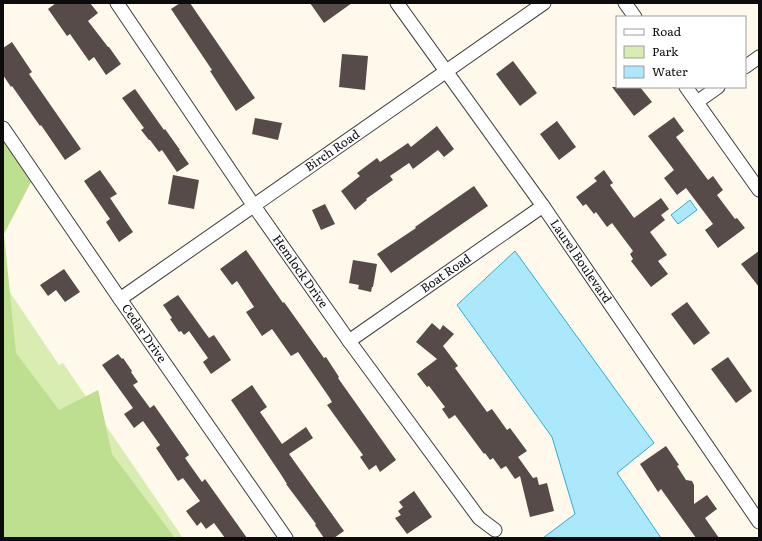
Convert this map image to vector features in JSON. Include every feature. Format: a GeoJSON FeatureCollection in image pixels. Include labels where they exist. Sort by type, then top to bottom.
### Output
{"type":"FeatureCollection","features":[{"type":"Feature","properties":{"kind":"street","name":"Hemlock Drive"},"geometry":{"type":"LineString","coordinates":[[117,3],[254,206],[349,341],[479,518],[494,530]]}},
{"type":"Feature","properties":{"kind":"street","name":"Laurel Boulevard"},"geometry":{"type":"LineString","coordinates":[[398,3],[542,206],[759,522]]}},
{"type":"Feature","properties":{"kind":"street","name":"Birch Road"},"geometry":{"type":"LineString","coordinates":[[120,299],[544,3]]}},
{"type":"Feature","properties":{"kind":"street"},"geometry":{"type":"LineString","coordinates":[[625,3],[634,16]]}},
{"type":"Feature","properties":{"kind":"street"},"geometry":{"type":"LineString","coordinates":[[746,66],[759,57]]}},
{"type":"Feature","properties":{"kind":"street"},"geometry":{"type":"LineString","coordinates":[[687,88],[759,190]]}},
{"type":"Feature","properties":{"kind":"street"},"geometry":{"type":"LineString","coordinates":[[697,102],[717,88]]}},
{"type":"Feature","properties":{"kind":"street","name":"Cedar Drive"},"geometry":{"type":"LineString","coordinates":[[3,128],[286,538]]}},
{"type":"Feature","properties":{"kind":"street","name":"Boat Road"},"geometry":{"type":"LineString","coordinates":[[349,341],[542,206]]}},
{"type":"Feature","properties":{"kind":"green space"},"geometry":{"type":"Polygon","coordinates":[[[3,140],[31,182],[4,234],[16,353],[59,410],[98,390],[112,454],[175,538],[3,538],[3,140]]]}},
{"type":"Feature","properties":{"kind":"green space"},"geometry":{"type":"Polygon","coordinates":[[[3,282],[59,365],[63,363],[183,538],[3,538],[3,282]]]}},
{"type":"Feature","properties":{"kind":"water"},"geometry":{"type":"Polygon","coordinates":[[[690,200],[697,210],[678,224],[671,215],[690,200]]]}},
{"type":"Feature","properties":{"kind":"water"},"geometry":{"type":"Polygon","coordinates":[[[515,251],[654,443],[617,473],[661,538],[543,538],[575,514],[552,437],[457,305],[515,251]]]}},
{"type":"Feature","properties":{"kind":"building"},"geometry":{"type":"Polygon","coordinates":[[[56,3],[90,3],[98,13],[88,21],[121,64],[106,75],[94,57],[89,61],[70,34],[67,36],[48,9],[56,3]]]}},
{"type":"Feature","properties":{"kind":"building"},"geometry":{"type":"Polygon","coordinates":[[[180,3],[190,3],[255,98],[236,111],[210,71],[212,70],[171,9],[180,3]]]}},
{"type":"Feature","properties":{"kind":"building"},"geometry":{"type":"Polygon","coordinates":[[[310,3],[352,3],[324,23],[310,3]]]}},
{"type":"Feature","properties":{"kind":"building"},"geometry":{"type":"Polygon","coordinates":[[[12,42],[32,72],[29,74],[81,149],[65,160],[41,125],[40,126],[3,75],[3,48],[12,42]]]}},
{"type":"Feature","properties":{"kind":"building"},"geometry":{"type":"Polygon","coordinates":[[[342,54],[368,56],[365,90],[339,87],[342,54]]]}},
{"type":"Feature","properties":{"kind":"building"},"geometry":{"type":"Polygon","coordinates":[[[513,61],[537,93],[520,106],[496,74],[513,61]]]}},
{"type":"Feature","properties":{"kind":"building"},"geometry":{"type":"Polygon","coordinates":[[[612,87],[641,88],[652,102],[634,116],[612,87]]]}},
{"type":"Feature","properties":{"kind":"building"},"geometry":{"type":"Polygon","coordinates":[[[135,89],[189,164],[177,172],[162,150],[159,152],[141,130],[144,128],[122,98],[135,89]]]}},
{"type":"Feature","properties":{"kind":"building"},"geometry":{"type":"Polygon","coordinates":[[[674,117],[684,131],[676,137],[708,180],[713,176],[723,190],[717,195],[735,219],[737,218],[745,228],[718,248],[705,230],[713,224],[686,188],[677,195],[664,178],[674,170],[648,136],[674,117]]]}},
{"type":"Feature","properties":{"kind":"building"},"geometry":{"type":"Polygon","coordinates":[[[255,118],[282,123],[278,140],[252,134],[255,118]]]}},
{"type":"Feature","properties":{"kind":"building"},"geometry":{"type":"Polygon","coordinates":[[[557,121],[576,147],[559,160],[540,134],[557,121]]]}},
{"type":"Feature","properties":{"kind":"building"},"geometry":{"type":"Polygon","coordinates":[[[437,126],[454,149],[444,157],[438,150],[413,169],[409,163],[390,176],[393,180],[366,199],[367,200],[355,210],[341,191],[360,176],[357,173],[377,158],[380,162],[408,143],[411,147],[437,126]]]}},
{"type":"Feature","properties":{"kind":"building"},"geometry":{"type":"Polygon","coordinates":[[[100,170],[117,194],[110,198],[133,232],[119,242],[106,222],[110,219],[84,181],[100,170]]]}},
{"type":"Feature","properties":{"kind":"building"},"geometry":{"type":"Polygon","coordinates":[[[604,170],[613,183],[610,185],[634,218],[661,198],[669,209],[661,215],[665,220],[650,232],[667,255],[658,261],[668,274],[651,287],[631,261],[633,259],[630,254],[633,251],[612,223],[607,227],[596,212],[594,214],[586,204],[583,206],[576,197],[597,181],[594,178],[604,170]]]}},
{"type":"Feature","properties":{"kind":"building"},"geometry":{"type":"Polygon","coordinates":[[[173,175],[199,180],[194,209],[168,204],[173,175]]]}},
{"type":"Feature","properties":{"kind":"building"},"geometry":{"type":"Polygon","coordinates":[[[474,186],[488,206],[391,273],[377,254],[474,186]]]}},
{"type":"Feature","properties":{"kind":"building"},"geometry":{"type":"Polygon","coordinates":[[[325,204],[335,224],[321,230],[312,210],[325,204]]]}},
{"type":"Feature","properties":{"kind":"building"},"geometry":{"type":"Polygon","coordinates":[[[246,250],[324,358],[326,357],[339,377],[338,378],[396,460],[380,472],[376,465],[369,470],[360,457],[363,455],[327,405],[332,402],[298,352],[291,356],[272,329],[262,336],[246,312],[254,307],[237,281],[232,285],[220,269],[246,250]]]}},
{"type":"Feature","properties":{"kind":"building"},"geometry":{"type":"Polygon","coordinates":[[[759,251],[759,287],[741,264],[759,251]]]}},
{"type":"Feature","properties":{"kind":"building"},"geometry":{"type":"Polygon","coordinates":[[[353,260],[377,264],[371,292],[358,289],[359,285],[349,283],[353,260]]]}},
{"type":"Feature","properties":{"kind":"building"},"geometry":{"type":"Polygon","coordinates":[[[64,269],[80,292],[65,302],[56,290],[48,296],[40,285],[64,269]]]}},
{"type":"Feature","properties":{"kind":"building"},"geometry":{"type":"Polygon","coordinates":[[[178,295],[209,338],[214,335],[231,360],[211,374],[203,362],[208,358],[189,331],[184,335],[181,331],[179,332],[163,305],[178,295]]]}},
{"type":"Feature","properties":{"kind":"building"},"geometry":{"type":"Polygon","coordinates":[[[687,302],[710,333],[694,345],[671,314],[687,302]]]}},
{"type":"Feature","properties":{"kind":"building"},"geometry":{"type":"Polygon","coordinates":[[[432,323],[440,330],[443,325],[454,334],[443,346],[458,366],[455,368],[487,412],[492,409],[507,430],[510,428],[527,451],[518,457],[533,478],[537,477],[539,485],[547,483],[554,511],[530,517],[520,476],[515,479],[506,466],[501,469],[493,458],[490,460],[455,415],[449,419],[442,409],[445,407],[429,386],[427,387],[417,374],[437,359],[416,342],[432,323]]]}},
{"type":"Feature","properties":{"kind":"building"},"geometry":{"type":"Polygon","coordinates":[[[118,354],[122,359],[123,358],[138,382],[133,385],[150,408],[154,405],[189,455],[185,458],[202,482],[205,479],[247,538],[225,538],[214,523],[206,529],[201,522],[197,526],[186,511],[200,501],[183,478],[178,481],[156,448],[160,445],[143,421],[134,428],[124,414],[133,408],[102,365],[118,354]]]}},
{"type":"Feature","properties":{"kind":"building"},"geometry":{"type":"Polygon","coordinates":[[[728,357],[752,391],[736,403],[711,369],[728,357]]]}},
{"type":"Feature","properties":{"kind":"building"},"geometry":{"type":"Polygon","coordinates":[[[252,385],[267,407],[260,412],[282,444],[306,427],[313,438],[289,454],[344,531],[334,538],[324,538],[315,525],[316,524],[286,484],[231,400],[252,385]]]}},
{"type":"Feature","properties":{"kind":"building"},"geometry":{"type":"Polygon","coordinates":[[[666,446],[679,465],[677,466],[686,480],[692,481],[694,485],[694,504],[707,495],[717,509],[705,518],[719,538],[696,538],[661,489],[658,492],[640,464],[666,446]]]}},
{"type":"Feature","properties":{"kind":"building"},"geometry":{"type":"Polygon","coordinates":[[[414,491],[432,517],[407,534],[395,518],[401,515],[398,511],[403,507],[399,502],[414,491]]]}}]}
